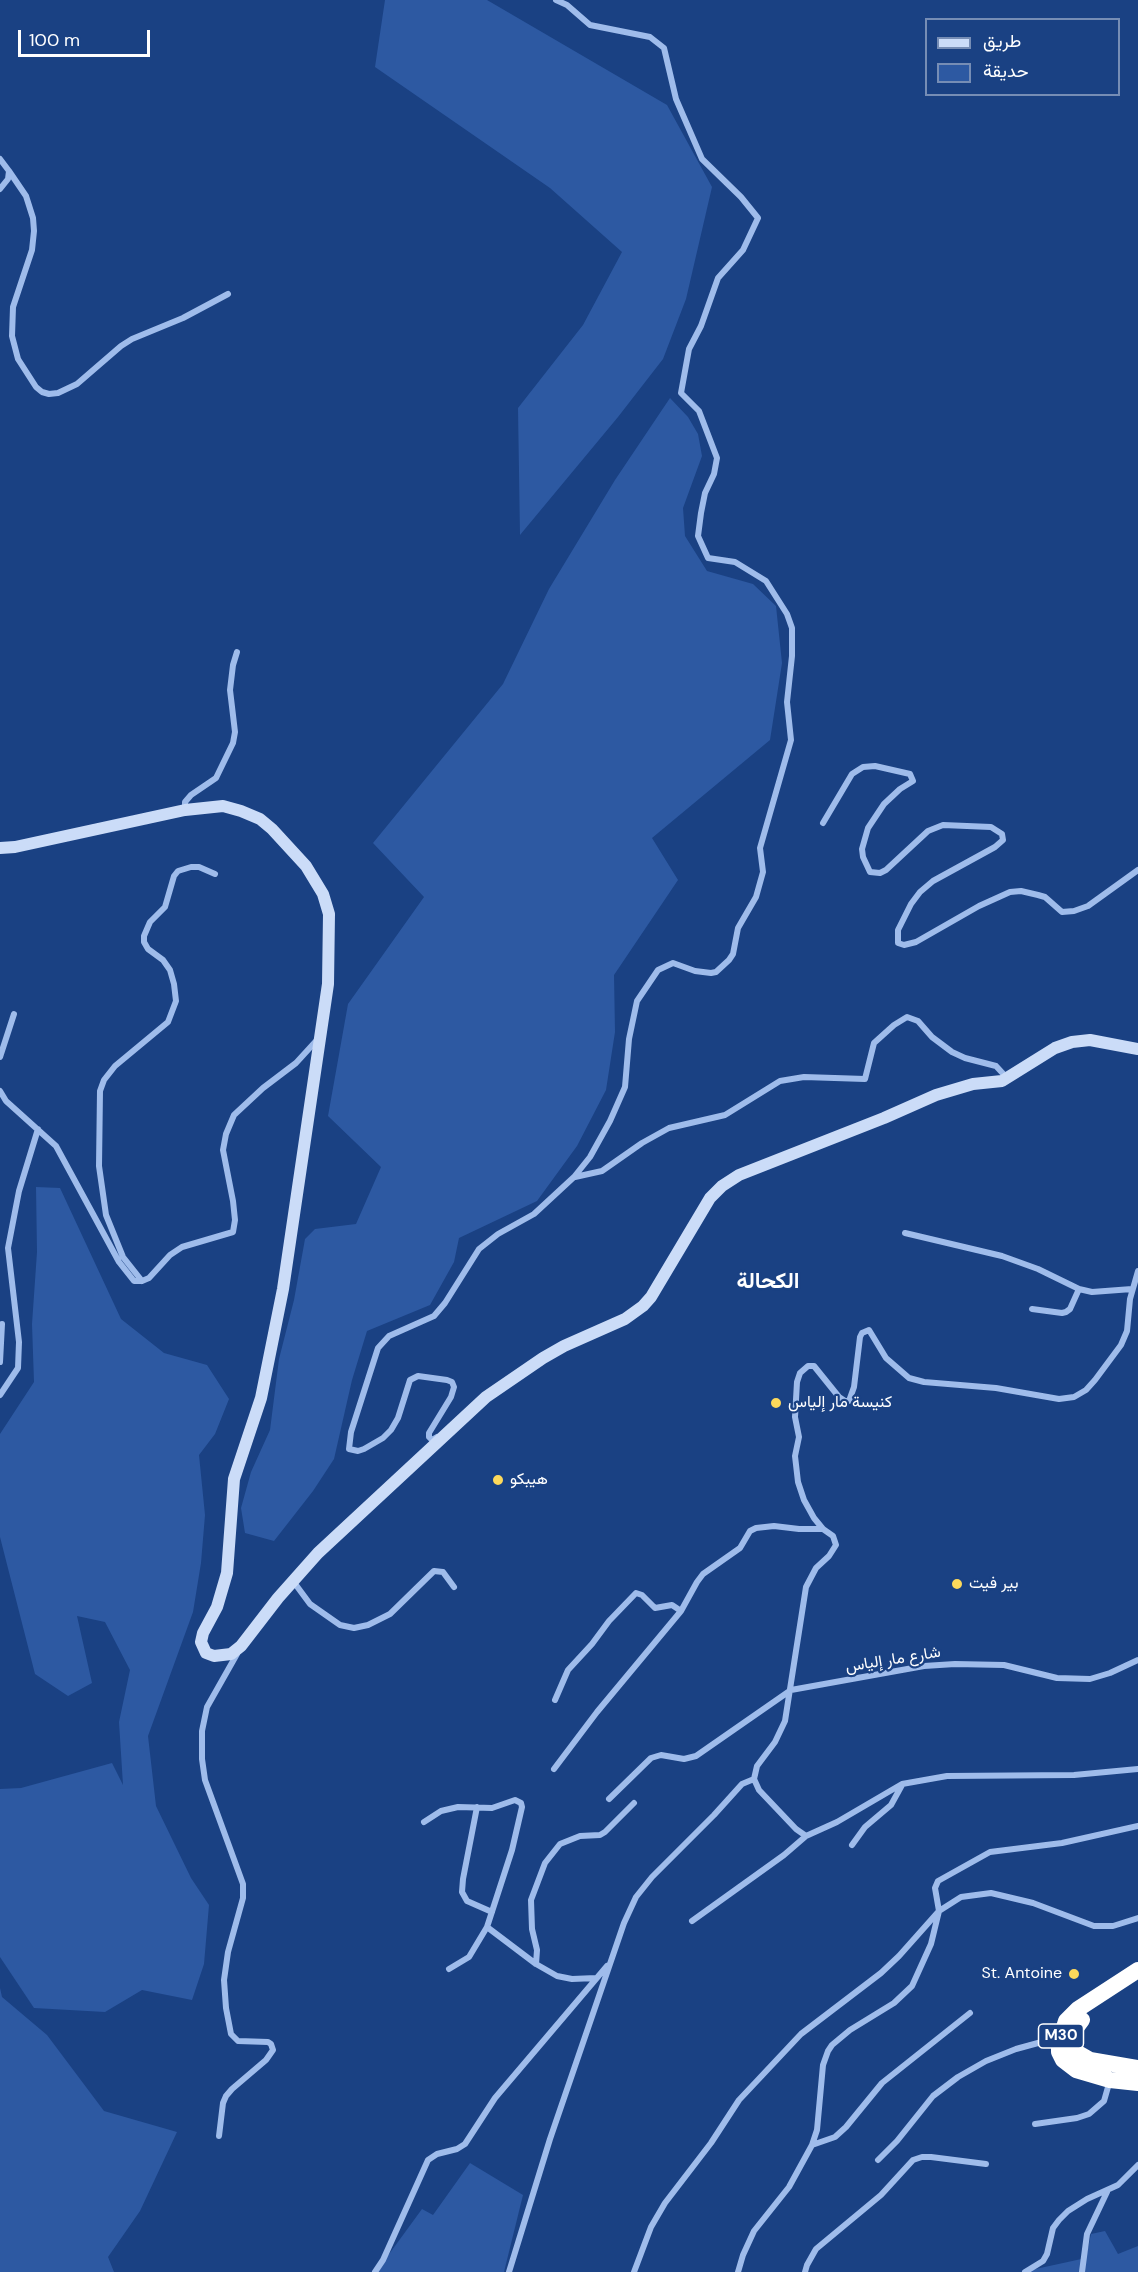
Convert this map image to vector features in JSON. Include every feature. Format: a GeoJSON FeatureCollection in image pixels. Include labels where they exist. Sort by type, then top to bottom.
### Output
{"type":"FeatureCollection","features":[{"type":"Feature","properties":{"kind":"highway","name":"M30"},"geometry":{"type":"LineString","coordinates":[[1138,1970],[1078,2009],[1066,2021],[1059,2043],[1059,2052],[1069,2066],[1110,2080],[1138,2083]]}},
{"type":"Feature","properties":{"kind":"highway","name":"M30"},"geometry":{"type":"LineString","coordinates":[[1138,1980],[1081,2021],[1072,2037],[1074,2049],[1081,2056],[1114,2065],[1138,2068]]}},
{"type":"Feature","properties":{"kind":"main road"},"geometry":{"type":"LineString","coordinates":[[0,848],[15,847],[185,810],[222,807],[242,811],[260,819],[289,846],[306,866],[323,894],[329,914],[328,984],[283,1288],[261,1398],[234,1479],[227,1573],[217,1607],[202,1633],[201,1642],[206,1653],[214,1656],[231,1654],[241,1646],[318,1553],[468,1411],[521,1372],[564,1346],[625,1319],[643,1306],[656,1289],[710,1198],[722,1186],[739,1175],[936,1095],[973,1084],[1008,1079],[1055,1048],[1072,1042],[1090,1040],[1138,1049]]}},
{"type":"Feature","properties":{"kind":"street"},"geometry":{"type":"LineString","coordinates":[[445,1433],[432,1440],[429,1437],[429,1433],[451,1397],[452,1382],[418,1376],[410,1380],[392,1430],[383,1438],[358,1451],[349,1449],[351,1432],[378,1348],[389,1336],[434,1317],[479,1249],[498,1234],[534,1214],[574,1177],[594,1152],[626,1081],[633,1011],[658,970],[673,963],[703,973],[716,972],[733,954],[738,928],[756,897],[763,872],[760,848],[791,740],[787,702],[792,656],[792,628],[787,614],[766,581],[735,562],[708,558],[698,536],[700,513],[705,493],[714,474],[717,458],[699,411],[681,393],[689,350],[701,326],[718,278],[743,250],[759,218],[702,159],[676,99],[664,48],[650,37],[590,26],[567,5],[556,0]]}},
{"type":"Feature","properties":{"kind":"street"},"geometry":{"type":"LineString","coordinates":[[0,159],[26,196],[33,218],[32,250],[13,307],[12,336],[18,359],[36,387],[42,392],[58,393],[77,384],[132,339],[183,318],[228,294]]}},
{"type":"Feature","properties":{"kind":"street"},"geometry":{"type":"LineString","coordinates":[[0,189],[8,179],[9,171]]}},
{"type":"Feature","properties":{"kind":"street"},"geometry":{"type":"LineString","coordinates":[[185,810],[185,802],[191,795],[216,778],[233,743],[235,732],[229,699],[230,679],[237,652]]}},
{"type":"Feature","properties":{"kind":"street"},"geometry":{"type":"LineString","coordinates":[[823,823],[852,774],[863,767],[875,766],[910,774],[913,781],[900,789],[884,804],[868,828],[862,849],[870,872],[880,873],[886,870],[928,831],[943,825],[991,827],[1002,834],[1003,840],[995,847],[933,880],[920,892],[898,930],[897,937],[900,945],[912,944],[979,906],[1010,892],[1038,894],[1062,912],[1074,911],[1088,906],[1138,870]]}},
{"type":"Feature","properties":{"kind":"street"},"geometry":{"type":"LineString","coordinates":[[142,1281],[123,1257],[106,1215],[99,1166],[100,1091],[104,1080],[115,1066],[168,1022],[176,1001],[170,970],[163,960],[148,949],[144,942],[150,922],[165,907],[174,876],[178,871],[191,867],[199,867],[215,874]]}},
{"type":"Feature","properties":{"kind":"street"},"geometry":{"type":"LineString","coordinates":[[0,1057],[14,1014]]}},
{"type":"Feature","properties":{"kind":"street"},"geometry":{"type":"LineString","coordinates":[[574,1177],[602,1171],[669,1128],[725,1114],[780,1081],[804,1077],[865,1079],[868,1075],[872,1047],[876,1040],[907,1017],[918,1022],[932,1037],[952,1052],[996,1066],[1008,1079]]}},
{"type":"Feature","properties":{"kind":"street"},"geometry":{"type":"LineString","coordinates":[[0,1091],[6,1101],[62,1154],[119,1262],[134,1281],[142,1281],[149,1278],[170,1255],[182,1247],[233,1232],[235,1220],[233,1201],[223,1150],[226,1134],[234,1115],[263,1088],[296,1063],[320,1037]]}},
{"type":"Feature","properties":{"kind":"street"},"geometry":{"type":"LineString","coordinates":[[0,1107],[6,1101]]}},
{"type":"Feature","properties":{"kind":"street"},"geometry":{"type":"LineString","coordinates":[[0,1395],[18,1368],[19,1342],[8,1248],[18,1191],[38,1130]]}},
{"type":"Feature","properties":{"kind":"street"},"geometry":{"type":"LineString","coordinates":[[905,1233],[1002,1256],[1038,1269],[1079,1289],[1092,1292],[1132,1289]]}},
{"type":"Feature","properties":{"kind":"street"},"geometry":{"type":"LineString","coordinates":[[806,1836],[796,1829],[759,1790],[754,1779],[757,1766],[775,1742],[785,1721],[801,1606],[806,1587],[816,1568],[829,1556],[836,1545],[833,1536],[813,1518],[804,1500],[795,1462],[799,1437],[795,1418],[797,1382],[800,1372],[808,1366],[814,1366],[839,1397],[849,1401],[854,1387],[860,1337],[869,1330],[886,1358],[909,1378],[924,1382],[996,1388],[1059,1399],[1074,1397],[1086,1390],[1121,1345],[1127,1331],[1132,1289],[1138,1271]]}},
{"type":"Feature","properties":{"kind":"street"},"geometry":{"type":"LineString","coordinates":[[1032,1309],[1066,1312],[1070,1309],[1079,1289]]}},
{"type":"Feature","properties":{"kind":"street"},"geometry":{"type":"LineString","coordinates":[[0,1362],[2,1324]]}},
{"type":"Feature","properties":{"kind":"street"},"geometry":{"type":"LineString","coordinates":[[554,1769],[597,1712],[681,1611],[703,1574],[740,1548],[750,1531],[774,1526],[823,1529]]}},
{"type":"Feature","properties":{"kind":"street"},"geometry":{"type":"LineString","coordinates":[[293,1581],[310,1604],[340,1625],[354,1628],[368,1625],[390,1614],[434,1571],[443,1572],[454,1587]]}},
{"type":"Feature","properties":{"kind":"street"},"geometry":{"type":"LineString","coordinates":[[555,1700],[568,1670],[592,1644],[609,1620],[636,1593],[642,1595],[656,1608],[672,1605],[681,1611]]}},
{"type":"Feature","properties":{"kind":"street"},"geometry":{"type":"LineString","coordinates":[[219,2136],[226,2096],[266,2060],[273,2050],[268,2042],[238,2041],[231,2034],[224,1980],[228,1952],[243,1898],[243,1884],[205,1780],[202,1759],[202,1731],[207,1707],[241,1646]]}},
{"type":"Feature","properties":{"kind":"street","name":"شارع مار إلياس"},"geometry":{"type":"LineString","coordinates":[[791,1690],[924,1666],[956,1664],[1004,1665],[1057,1678],[1090,1679],[1110,1674],[1138,1660]]}},
{"type":"Feature","properties":{"kind":"street"},"geometry":{"type":"LineString","coordinates":[[609,1799],[651,1758],[661,1755],[684,1759],[696,1756],[791,1690]]}},
{"type":"Feature","properties":{"kind":"street"},"geometry":{"type":"LineString","coordinates":[[692,1921],[784,1855],[806,1836],[837,1822],[902,1784],[947,1776],[1074,1775],[1138,1769]]}},
{"type":"Feature","properties":{"kind":"street"},"geometry":{"type":"LineString","coordinates":[[509,2272],[529,2200],[624,1923],[636,1897],[742,1784],[754,1779]]}},
{"type":"Feature","properties":{"kind":"street"},"geometry":{"type":"LineString","coordinates":[[852,1845],[865,1827],[891,1805],[902,1784]]}},
{"type":"Feature","properties":{"kind":"street"},"geometry":{"type":"LineString","coordinates":[[424,1822],[449,1808],[492,1808],[515,1800],[521,1803],[522,1807],[512,1850],[487,1927],[469,1957],[449,1969]]}},
{"type":"Feature","properties":{"kind":"street"},"geometry":{"type":"LineString","coordinates":[[536,1964],[537,1950],[532,1929],[531,1900],[545,1863],[560,1844],[580,1836],[600,1835],[605,1832],[634,1803]]}},
{"type":"Feature","properties":{"kind":"street"},"geometry":{"type":"LineString","coordinates":[[477,1807],[462,1892],[467,1901],[492,1912]]}},
{"type":"Feature","properties":{"kind":"street"},"geometry":{"type":"LineString","coordinates":[[738,2272],[754,2231],[789,2187],[812,2145],[817,2130],[824,2064],[828,2051],[850,2030],[894,2004],[912,1986],[932,1944],[939,1911],[935,1888],[938,1881],[984,1854],[1062,1843],[1138,1826]]}},
{"type":"Feature","properties":{"kind":"street"},"geometry":{"type":"LineString","coordinates":[[634,2272],[651,2227],[665,2203],[711,2143],[739,2100],[789,2045],[826,2013],[890,1965],[939,1911],[961,1897],[991,1893],[1033,1903],[1094,1926],[1113,1926],[1138,1918]]}},
{"type":"Feature","properties":{"kind":"street"},"geometry":{"type":"LineString","coordinates":[[487,1927],[536,1964],[557,1976],[566,1979],[596,1978]]}},
{"type":"Feature","properties":{"kind":"street"},"geometry":{"type":"LineString","coordinates":[[375,2272],[383,2260],[428,2160],[437,2154],[457,2149],[465,2144],[495,2098],[610,1963]]}},
{"type":"Feature","properties":{"kind":"street"},"geometry":{"type":"LineString","coordinates":[[812,2145],[835,2137],[882,2083],[970,2013]]}},
{"type":"Feature","properties":{"kind":"street"},"geometry":{"type":"LineString","coordinates":[[878,2160],[897,2141],[933,2096],[958,2077],[986,2061],[1016,2049],[1049,2040],[1059,2043]]}},
{"type":"Feature","properties":{"kind":"street"},"geometry":{"type":"LineString","coordinates":[[1035,2124],[1089,2114],[1104,2101],[1110,2080]]}},
{"type":"Feature","properties":{"kind":"street"},"geometry":{"type":"LineString","coordinates":[[805,2272],[816,2249],[881,2195],[913,2160],[931,2157],[986,2164]]}},
{"type":"Feature","properties":{"kind":"street"},"geometry":{"type":"LineString","coordinates":[[1025,2272],[1043,2261],[1053,2228],[1068,2211],[1088,2199],[1107,2192],[1127,2178],[1138,2165]]}},
{"type":"Feature","properties":{"kind":"street"},"geometry":{"type":"LineString","coordinates":[[1082,2272],[1087,2234],[1107,2192]]}},
{"type":"Feature","properties":{"kind":"green space"},"geometry":{"type":"Polygon","coordinates":[[[385,0],[487,0],[667,105],[712,187],[686,299],[663,359],[520,535],[518,408],[583,325],[622,252],[550,188],[375,67],[385,0]]]}},
{"type":"Feature","properties":{"kind":"green space"},"geometry":{"type":"Polygon","coordinates":[[[670,398],[688,417],[698,434],[702,456],[683,508],[685,536],[707,571],[753,584],[776,606],[782,663],[770,740],[652,838],[678,880],[614,975],[615,1032],[606,1090],[577,1146],[537,1201],[459,1238],[454,1262],[430,1305],[367,1331],[352,1380],[334,1459],[313,1491],[274,1541],[245,1533],[241,1508],[251,1472],[270,1430],[279,1359],[294,1300],[305,1239],[315,1229],[356,1224],[381,1167],[328,1116],[348,1004],[424,897],[373,843],[503,684],[549,589],[615,480],[670,398]]]}},
{"type":"Feature","properties":{"kind":"green space"},"geometry":{"type":"Polygon","coordinates":[[[36,1187],[60,1188],[121,1319],[164,1353],[207,1365],[229,1399],[215,1434],[199,1455],[205,1515],[201,1563],[193,1612],[148,1736],[156,1806],[191,1878],[209,1905],[204,1964],[192,2000],[142,1990],[105,2012],[34,2008],[0,1957],[0,1789],[21,1788],[112,1763],[123,1785],[119,1722],[130,1670],[105,1622],[77,1616],[92,1683],[68,1696],[35,1674],[0,1537],[0,1434],[34,1382],[32,1324],[37,1252],[36,1187]]]}},
{"type":"Feature","properties":{"kind":"green space"},"geometry":{"type":"Polygon","coordinates":[[[0,1988],[2,1997],[47,2035],[104,2111],[177,2132],[140,2211],[108,2257],[114,2272],[0,2272],[0,1988]]]}},
{"type":"Feature","properties":{"kind":"green space"},"geometry":{"type":"Polygon","coordinates":[[[470,2163],[523,2195],[504,2272],[376,2272],[422,2209],[433,2215],[470,2163]]]}},
{"type":"Feature","properties":{"kind":"green space"},"geometry":{"type":"Polygon","coordinates":[[[1105,2231],[1118,2254],[1138,2246],[1138,2272],[1031,2272],[1031,2270],[1086,2258],[1091,2234],[1105,2231]]]}},
{"type":"Feature","properties":{"kind":"place","name":"كنيسة مار إلياس"},"geometry":{"type":"Point","coordinates":[776,1403]}},
{"type":"Feature","properties":{"kind":"place","name":"هيبكو"},"geometry":{"type":"Point","coordinates":[498,1480]}},
{"type":"Feature","properties":{"kind":"place","name":"بير فيت"},"geometry":{"type":"Point","coordinates":[957,1584]}},
{"type":"Feature","properties":{"kind":"place","name":"St. Antoine"},"geometry":{"type":"Point","coordinates":[1074,1974]}},
{"type":"Feature","properties":{"kind":"district","name":"الكحالة"},"geometry":{"type":"Point","coordinates":[768,1282]}}]}
